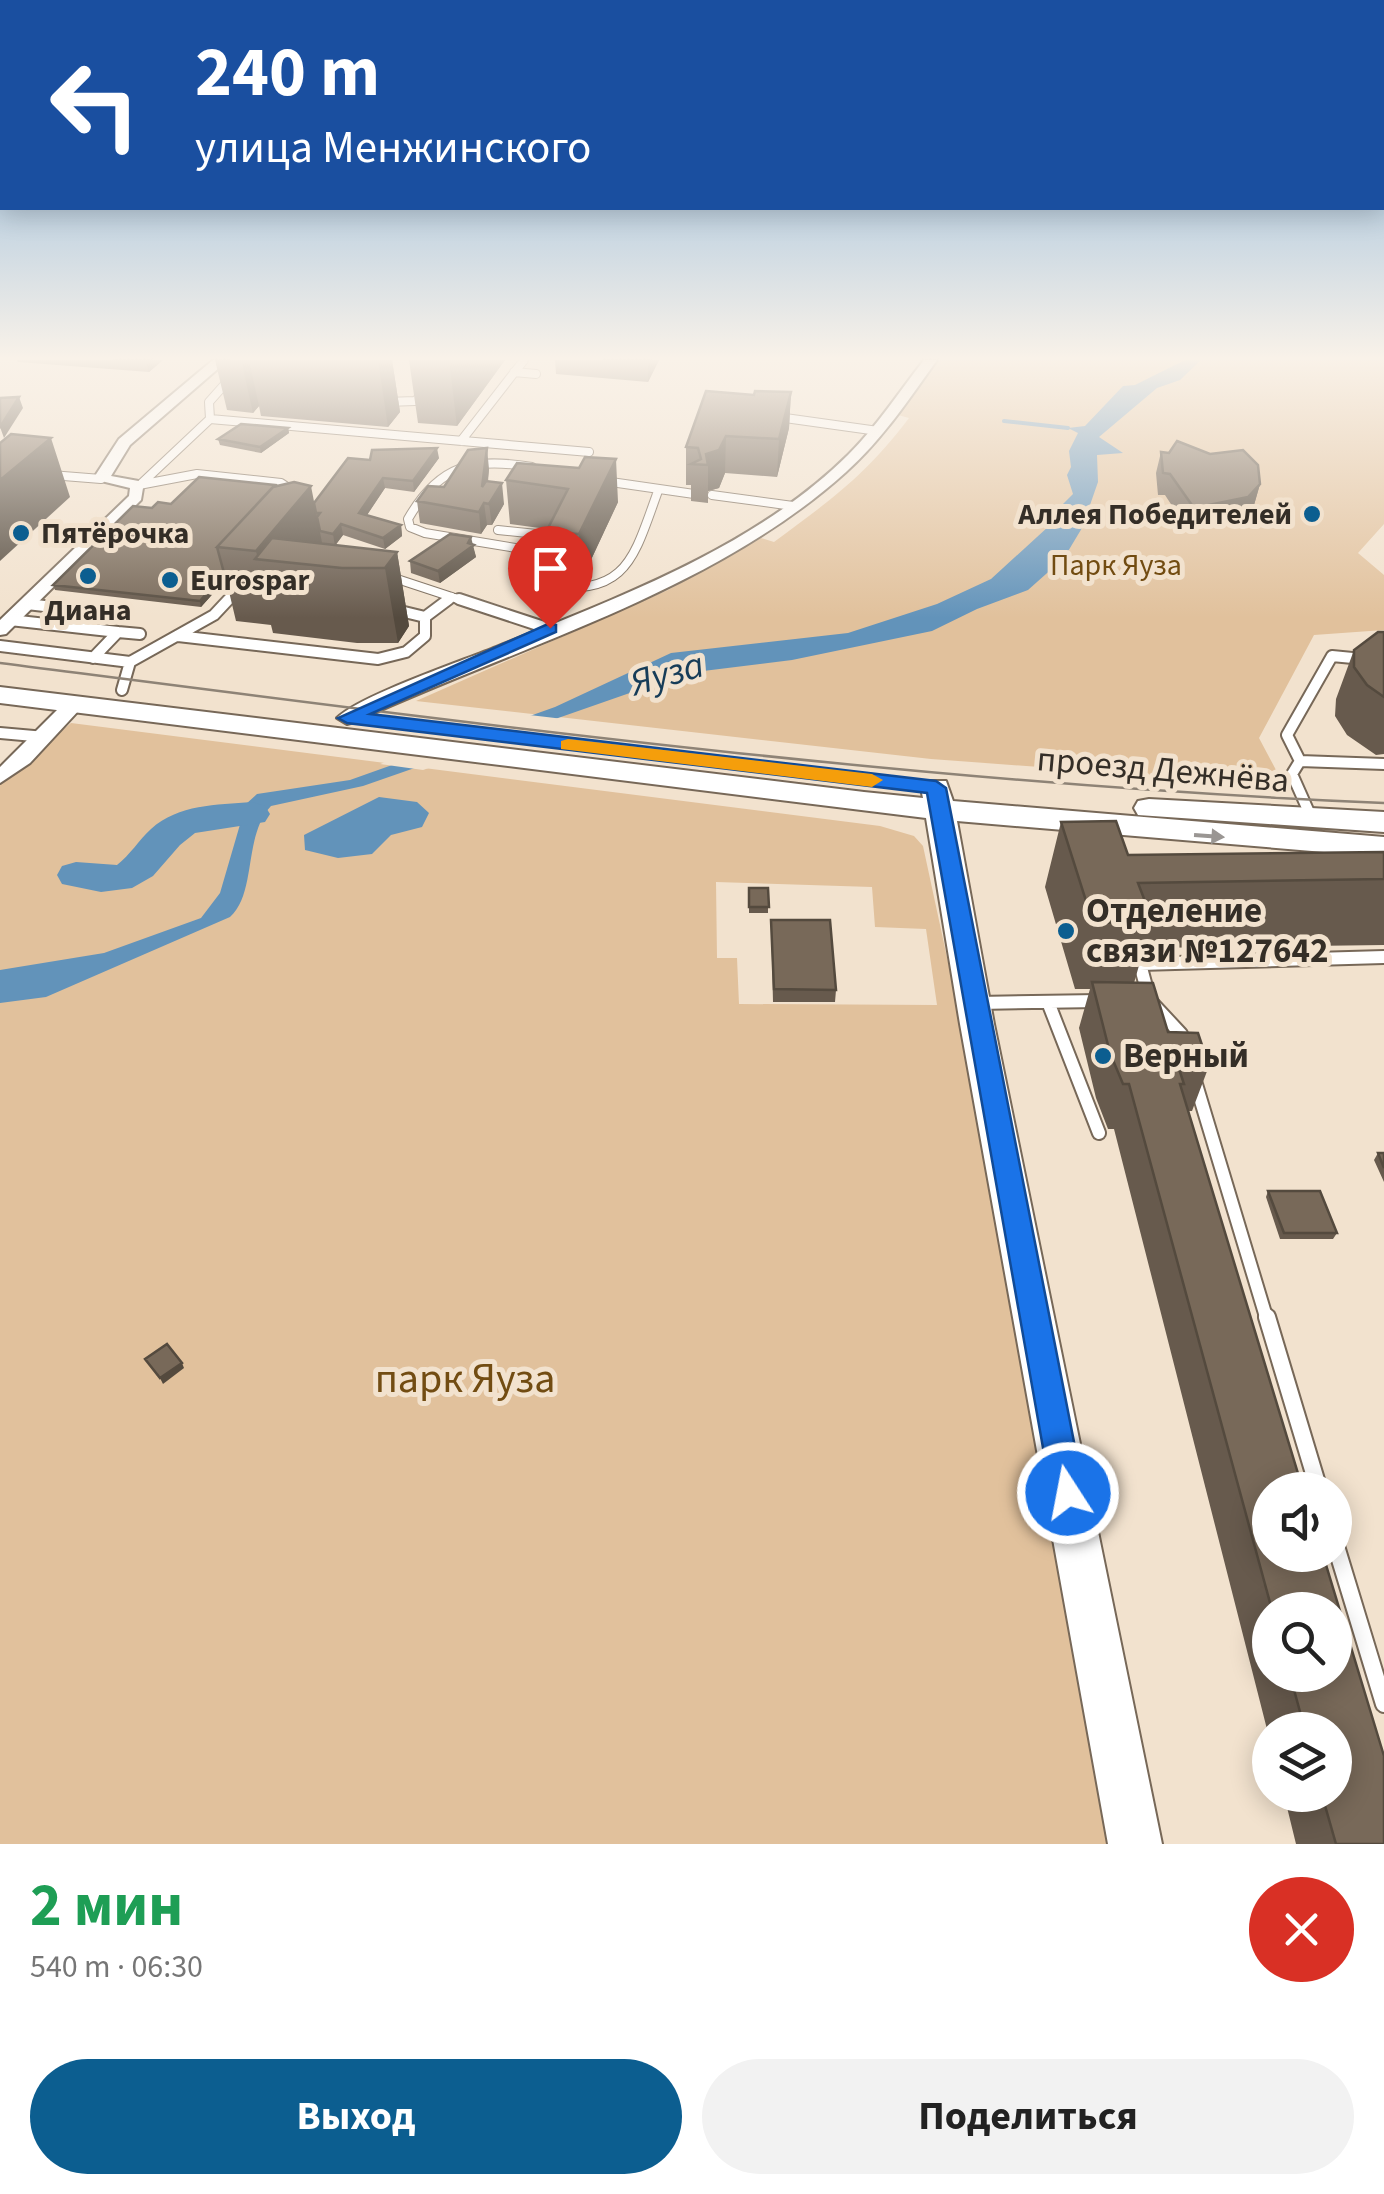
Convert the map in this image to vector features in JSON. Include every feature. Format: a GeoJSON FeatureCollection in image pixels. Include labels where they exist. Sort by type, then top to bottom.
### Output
{"type":"FeatureCollection","features":[{"type":"Feature","properties":{"kind":"main road"},"geometry":{"type":"LineString","coordinates":[[0,676],[122,690],[351,725],[589,769],[937,798]]}},
{"type":"Feature","properties":{"kind":"main road"},"geometry":{"type":"LineString","coordinates":[[0,695],[620,751],[937,798]]}},
{"type":"Feature","properties":{"kind":"main road"},"geometry":{"type":"LineString","coordinates":[[937,798],[1135,1844]]}},
{"type":"Feature","properties":{"kind":"main road","name":"проезд Дежнёва"},"geometry":{"type":"LineString","coordinates":[[937,798],[1384,822]]}},
{"type":"Feature","properties":{"kind":"main road","name":"проезд Дежнёва"},"geometry":{"type":"LineString","coordinates":[[937,798],[1202,836],[1384,846]]}},
{"type":"Feature","properties":{"kind":"street"},"geometry":{"type":"LineString","coordinates":[[5,625],[136,497],[138,486],[101,479],[121,446]]}},
{"type":"Feature","properties":{"kind":"street"},"geometry":{"type":"LineString","coordinates":[[351,725],[550,628],[714,556],[793,506],[837,473],[863,446]]}},
{"type":"Feature","properties":{"kind":"street"},"geometry":{"type":"LineString","coordinates":[[0,777],[45,737],[74,704]]}},
{"type":"Feature","properties":{"kind":"lane"},"geometry":{"type":"LineString","coordinates":[[138,486],[181,446]]}},
{"type":"Feature","properties":{"kind":"lane"},"geometry":{"type":"LineString","coordinates":[[520,446],[589,452]]}},
{"type":"Feature","properties":{"kind":"lane"},"geometry":{"type":"LineString","coordinates":[[527,481],[542,469],[516,464],[465,464],[444,474],[422,496],[408,519],[410,528],[546,553]]}},
{"type":"Feature","properties":{"kind":"lane"},"geometry":{"type":"LineString","coordinates":[[138,486],[197,474],[258,479],[281,483],[290,489],[288,504]]}},
{"type":"Feature","properties":{"kind":"lane"},"geometry":{"type":"LineString","coordinates":[[36,477],[101,479]]}},
{"type":"Feature","properties":{"kind":"lane"},"geometry":{"type":"LineString","coordinates":[[589,478],[694,494]]}},
{"type":"Feature","properties":{"kind":"lane"},"geometry":{"type":"LineString","coordinates":[[498,530],[556,536],[535,578],[540,585],[581,589],[633,559],[658,491]]}},
{"type":"Feature","properties":{"kind":"lane"},"geometry":{"type":"LineString","coordinates":[[712,495],[793,506]]}},
{"type":"Feature","properties":{"kind":"lane"},"geometry":{"type":"LineString","coordinates":[[490,544],[508,513]]}},
{"type":"Feature","properties":{"kind":"lane"},"geometry":{"type":"LineString","coordinates":[[380,574],[550,628]]}},
{"type":"Feature","properties":{"kind":"lane"},"geometry":{"type":"LineString","coordinates":[[0,646],[130,662],[214,616],[246,580]]}},
{"type":"Feature","properties":{"kind":"lane"},"geometry":{"type":"LineString","coordinates":[[376,606],[426,616],[452,596]]}},
{"type":"Feature","properties":{"kind":"lane"},"geometry":{"type":"LineString","coordinates":[[27,604],[122,615]]}},
{"type":"Feature","properties":{"kind":"lane"},"geometry":{"type":"LineString","coordinates":[[178,636],[378,659],[418,646],[426,636],[426,616]]}},
{"type":"Feature","properties":{"kind":"lane"},"geometry":{"type":"LineString","coordinates":[[5,625],[140,634]]}},
{"type":"Feature","properties":{"kind":"lane"},"geometry":{"type":"LineString","coordinates":[[93,658],[118,632]]}},
{"type":"Feature","properties":{"kind":"lane"},"geometry":{"type":"LineString","coordinates":[[1300,761],[1287,735],[1332,656],[1384,661]]}},
{"type":"Feature","properties":{"kind":"lane"},"geometry":{"type":"LineString","coordinates":[[122,690],[130,662]]}},
{"type":"Feature","properties":{"kind":"lane"},"geometry":{"type":"LineString","coordinates":[[0,733],[45,737]]}},
{"type":"Feature","properties":{"kind":"lane"},"geometry":{"type":"LineString","coordinates":[[1300,761],[1384,764]]}},
{"type":"Feature","properties":{"kind":"lane"},"geometry":{"type":"LineString","coordinates":[[1300,761],[1292,774],[1312,819]]}},
{"type":"Feature","properties":{"kind":"lane"},"geometry":{"type":"LineString","coordinates":[[1186,1054],[1181,1034],[1150,1000],[1140,964],[1384,957]]}},
{"type":"Feature","properties":{"kind":"lane"},"geometry":{"type":"LineString","coordinates":[[1133,1001],[1150,1000]]}},
{"type":"Feature","properties":{"kind":"lane"},"geometry":{"type":"LineString","coordinates":[[974,1003],[1116,1001]]}},
{"type":"Feature","properties":{"kind":"lane"},"geometry":{"type":"LineString","coordinates":[[1048,1002],[1099,1133]]}},
{"type":"Feature","properties":{"kind":"lane"},"geometry":{"type":"LineString","coordinates":[[1192,1072],[1314,1472]]}},
{"type":"Feature","properties":{"kind":"lane"},"geometry":{"type":"LineString","coordinates":[[1344,1572],[1384,1704]]}},
{"type":"Feature","properties":{"kind":"green space","name":"парк Яуза"},"geometry":{"type":"Polygon","coordinates":[[[886,446],[1384,446],[1384,524],[1358,553],[1384,575],[1384,630],[1314,635],[1259,738],[1284,785],[931,759],[416,701],[668,590],[761,538],[774,542],[886,446]]]}},
{"type":"Feature","properties":{"kind":"green space","name":"парк Яуза"},"geometry":{"type":"Polygon","coordinates":[[[71,723],[880,826],[914,836],[923,846],[968,1055],[1108,1844],[0,1844],[0,783],[71,723]],[[716,882],[717,958],[737,958],[739,1004],[937,1005],[926,929],[875,927],[872,887],[716,882]]]}},
{"type":"Feature","properties":{"kind":"water","name":"Яуза"},"geometry":{"type":"Polygon","coordinates":[[[1071,446],[1113,446],[1123,453],[1097,455],[1098,482],[1082,528],[1064,558],[1028,590],[932,631],[792,660],[687,673],[363,786],[271,806],[257,833],[244,894],[230,917],[46,997],[0,1003],[0,970],[104,953],[201,918],[220,893],[246,804],[257,794],[350,780],[555,707],[671,653],[848,633],[937,604],[991,579],[1049,526],[1055,512],[1073,494],[1067,475],[1071,467],[1071,446]]]}},
{"type":"Feature","properties":{"kind":"water"},"geometry":{"type":"Polygon","coordinates":[[[379,797],[417,802],[429,813],[422,827],[391,835],[372,854],[338,858],[305,850],[304,835],[379,797]]]}},
{"type":"Feature","properties":{"kind":"pier"},"geometry":{"type":"Polygon","coordinates":[[[521,714],[572,720],[423,770],[380,764],[521,714]]]}},
{"type":"Feature","properties":{"kind":"building"},"geometry":{"type":"Polygon","coordinates":[[[0,446],[41,446],[0,480],[0,446]]]}},
{"type":"Feature","properties":{"kind":"building"},"geometry":{"type":"Polygon","coordinates":[[[721,446],[706,454],[708,465],[691,464],[701,459],[698,448],[686,447],[721,446]]]}},
{"type":"Feature","properties":{"kind":"building"},"geometry":{"type":"Polygon","coordinates":[[[1174,446],[1190,446],[1210,454],[1243,450],[1258,465],[1260,484],[1248,497],[1194,508],[1170,474],[1163,473],[1161,452],[1169,453],[1174,446]]]}},
{"type":"Feature","properties":{"kind":"building"},"geometry":{"type":"Polygon","coordinates":[[[437,448],[413,481],[383,478],[359,513],[401,525],[383,538],[341,524],[333,534],[320,531],[320,513],[316,513],[314,503],[348,458],[370,460],[372,450],[437,448]]]}},
{"type":"Feature","properties":{"kind":"building"},"geometry":{"type":"Polygon","coordinates":[[[487,448],[482,487],[486,481],[502,483],[479,512],[417,501],[428,486],[444,487],[468,450],[487,448]]]}},
{"type":"Feature","properties":{"kind":"building"},"geometry":{"type":"Polygon","coordinates":[[[585,457],[616,459],[579,534],[546,532],[568,489],[506,480],[517,463],[579,468],[585,457]]]}},
{"type":"Feature","properties":{"kind":"building"},"geometry":{"type":"Polygon","coordinates":[[[199,477],[275,485],[217,547],[224,573],[200,601],[53,585],[133,506],[171,504],[199,477]]]}},
{"type":"Feature","properties":{"kind":"building"},"geometry":{"type":"Polygon","coordinates":[[[294,482],[311,486],[256,551],[217,547],[273,487],[294,482]]]}},
{"type":"Feature","properties":{"kind":"building"},"geometry":{"type":"Polygon","coordinates":[[[450,534],[471,537],[468,543],[474,545],[438,571],[410,561],[450,534]]]}},
{"type":"Feature","properties":{"kind":"building"},"geometry":{"type":"Polygon","coordinates":[[[272,538],[397,552],[385,568],[255,559],[272,538]]]}},
{"type":"Feature","properties":{"kind":"building"},"geometry":{"type":"Polygon","coordinates":[[[1378,632],[1384,632],[1384,697],[1367,685],[1354,667],[1354,650],[1378,632]]]}},
{"type":"Feature","properties":{"kind":"building"},"geometry":{"type":"Polygon","coordinates":[[[1116,821],[1128,855],[1384,852],[1384,879],[1138,883],[1153,922],[1093,923],[1061,822],[1116,821]]]}},
{"type":"Feature","properties":{"kind":"building"},"geometry":{"type":"Polygon","coordinates":[[[749,888],[768,888],[769,907],[749,907],[749,888]]]}},
{"type":"Feature","properties":{"kind":"building"},"geometry":{"type":"Polygon","coordinates":[[[771,920],[830,920],[836,990],[774,989],[771,920]]]}},
{"type":"Feature","properties":{"kind":"building"},"geometry":{"type":"Polygon","coordinates":[[[1092,982],[1153,983],[1168,1032],[1198,1033],[1209,1066],[1178,1066],[1184,1084],[1180,1084],[1298,1472],[1252,1472],[1252,1536],[1129,1084],[1123,1084],[1110,1053],[1092,982]]]}},
{"type":"Feature","properties":{"kind":"building"},"geometry":{"type":"Polygon","coordinates":[[[1268,1191],[1320,1191],[1337,1233],[1284,1233],[1268,1191]]]}},
{"type":"Feature","properties":{"kind":"building"},"geometry":{"type":"Polygon","coordinates":[[[167,1344],[182,1363],[160,1378],[145,1359],[167,1344]]]}},
{"type":"Feature","properties":{"kind":"building"},"geometry":{"type":"Polygon","coordinates":[[[1262,1572],[1328,1572],[1334,1592],[1267,1592],[1262,1572]]]}},
{"type":"Feature","properties":{"kind":"building"},"geometry":{"type":"Polygon","coordinates":[[[1352,1651],[1384,1756],[1384,1844],[1336,1844],[1327,1812],[1352,1812],[1352,1712],[1300,1712],[1295,1692],[1352,1692],[1352,1651]]]}},
{"type":"Feature","properties":{"kind":"waterway"},"geometry":{"type":"LineString","coordinates":[[76,875],[101,879],[131,874],[167,836],[190,821],[252,814]]}},
{"type":"Feature","properties":{"kind":"tram line"},"geometry":{"type":"LineString","coordinates":[[0,663],[518,728],[864,766],[1210,794],[1384,803]]}},
{"type":"Feature","properties":{"kind":"slow traffic"},"geometry":{"type":"LineString","coordinates":[[568,745],[872,780]]}},
{"type":"Feature","properties":{"kind":"place","name":"Аллея Победителей"},"geometry":{"type":"Point","coordinates":[1312,514]}},
{"type":"Feature","properties":{"kind":"place","name":"Пятёрочка"},"geometry":{"type":"Point","coordinates":[21,533]}},
{"type":"Feature","properties":{"kind":"place","name":"Диана"},"geometry":{"type":"Point","coordinates":[88,576]}},
{"type":"Feature","properties":{"kind":"place","name":"Eurospar"},"geometry":{"type":"Point","coordinates":[170,580]}},
{"type":"Feature","properties":{"kind":"place","name":"Отделение связи №127642"},"geometry":{"type":"Point","coordinates":[1066,931]}},
{"type":"Feature","properties":{"kind":"place","name":"Верный"},"geometry":{"type":"Point","coordinates":[1103,1056]}},
{"type":"Feature","properties":{"kind":"route"},"geometry":{"type":"LineString","coordinates":[[550,628],[347,718],[936,788],[947,864],[1068,1493]]}},
{"type":"Feature","properties":{"kind":"park label","name":"Парк Яуза"},"geometry":{"type":"Point","coordinates":[1116,565]}}]}
